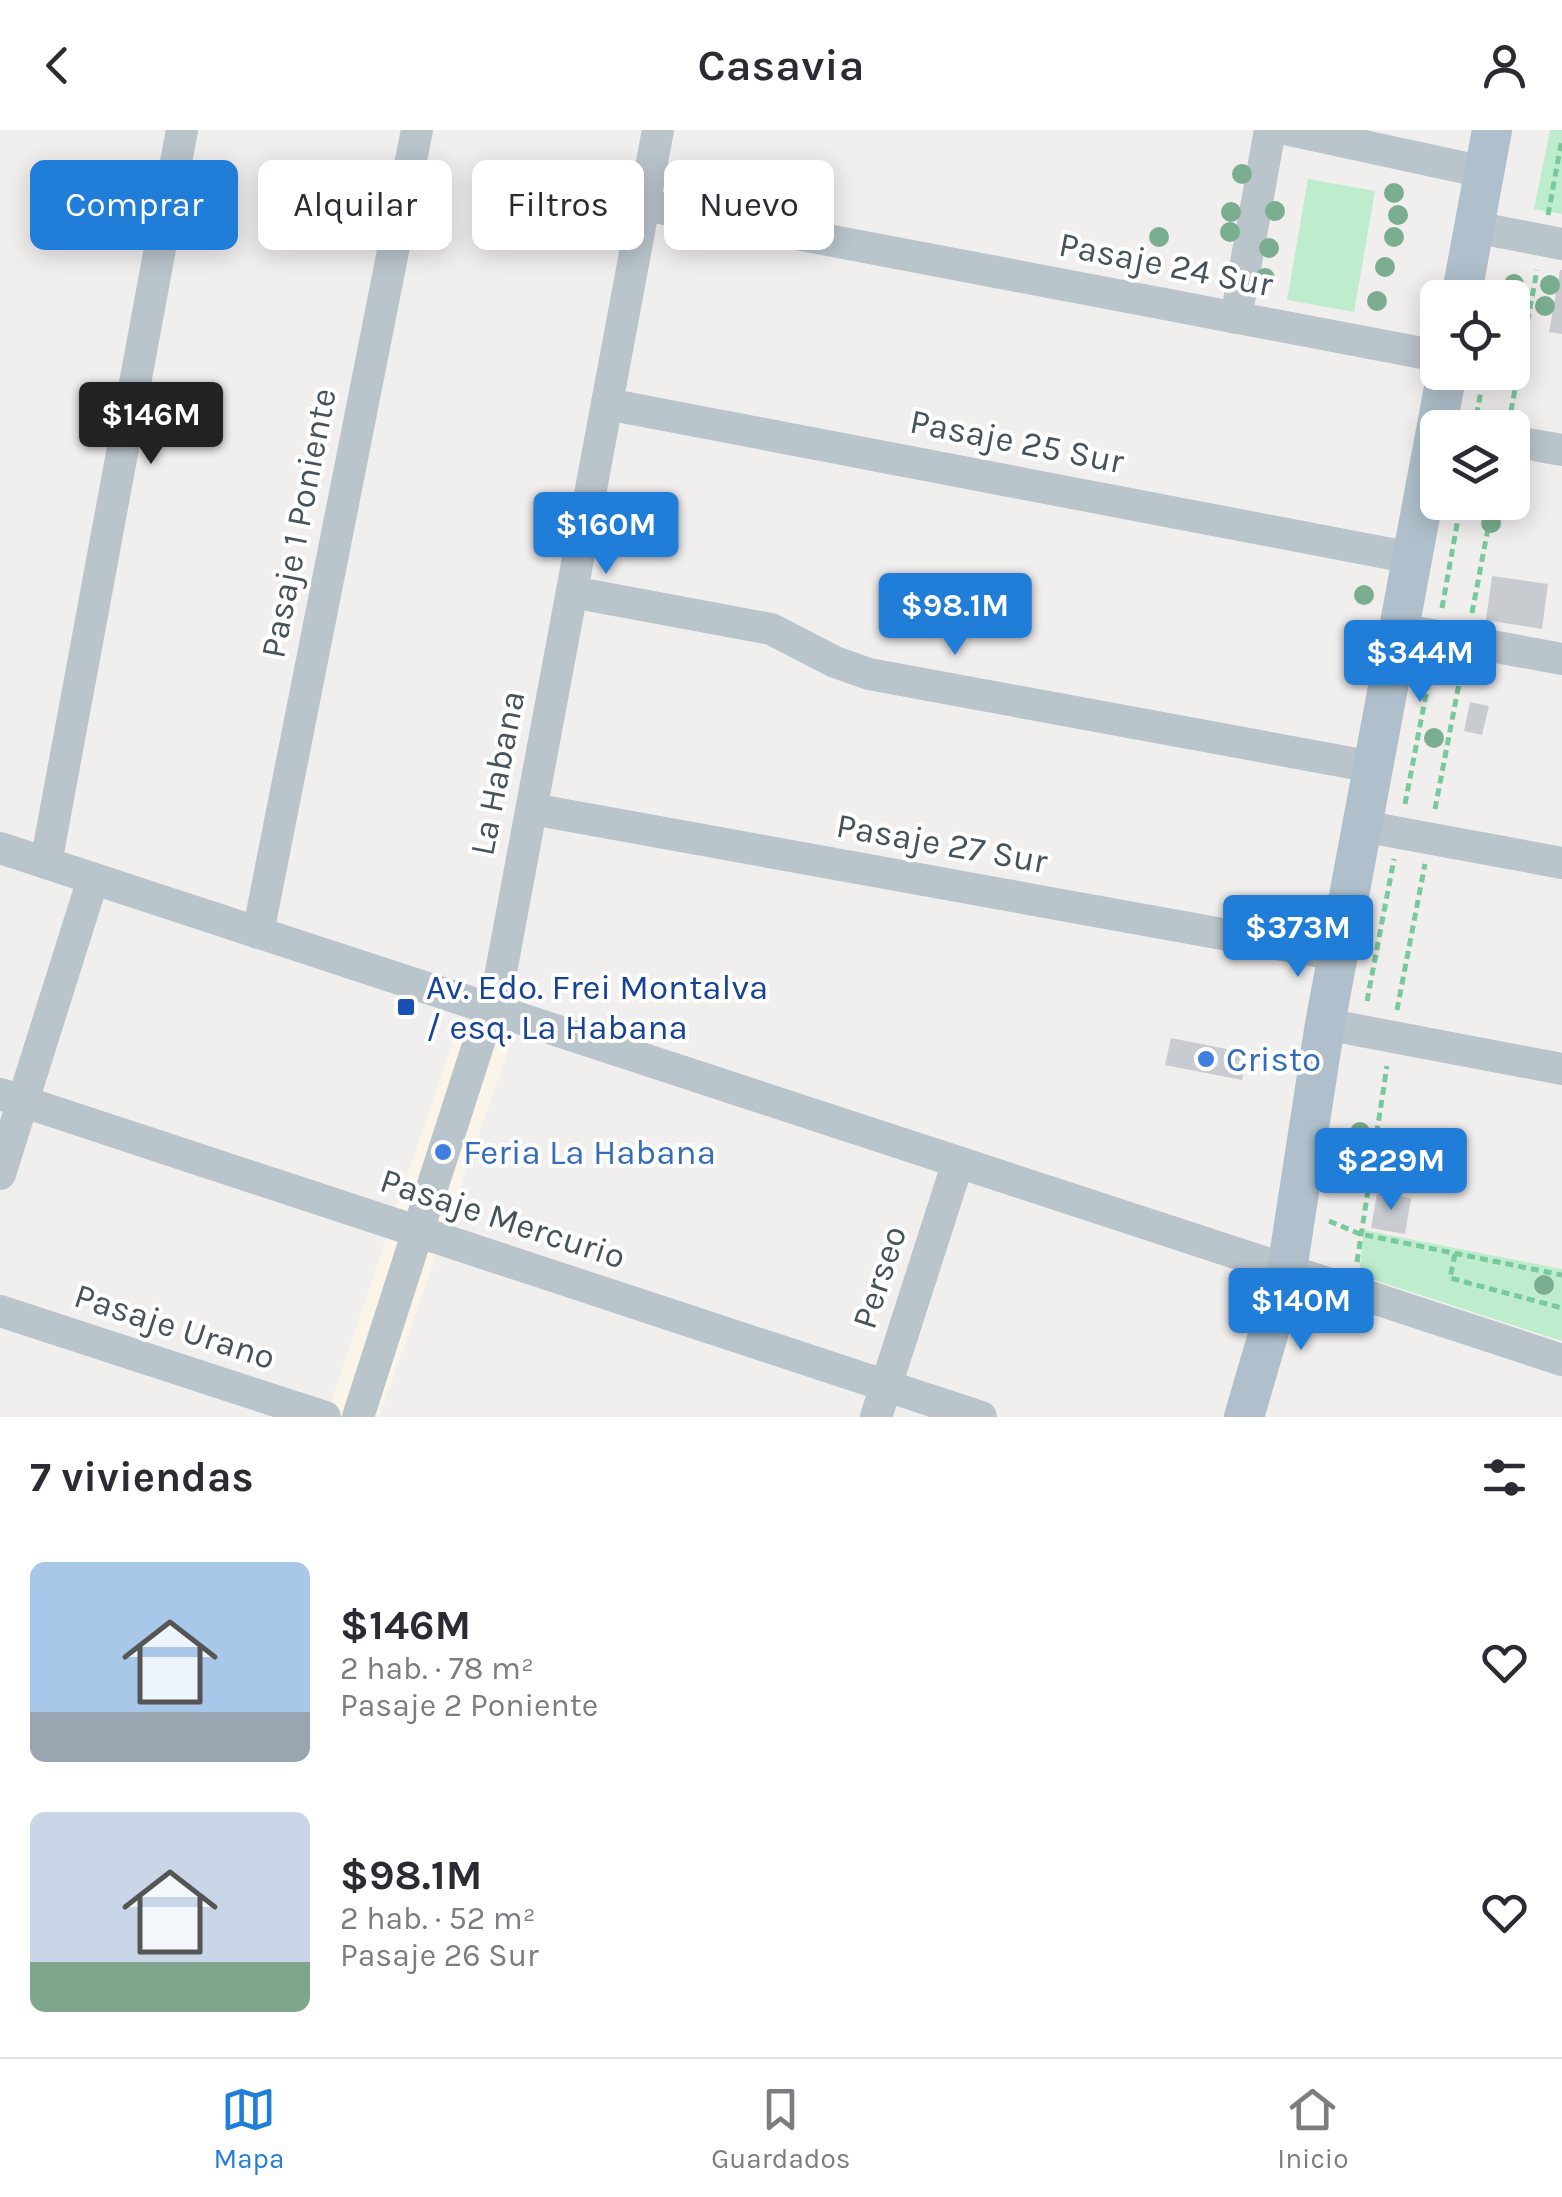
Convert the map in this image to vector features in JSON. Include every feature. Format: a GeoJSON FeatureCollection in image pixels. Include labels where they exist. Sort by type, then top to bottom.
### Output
{"type":"FeatureCollection","features":[{"type":"Feature","properties":{"kind":"main road"},"geometry":{"type":"LineString","coordinates":[[1464,280],[1492,130]]}},
{"type":"Feature","properties":{"kind":"main road"},"geometry":{"type":"LineString","coordinates":[[1244,1417],[1359,1031],[1338,956],[1397,832],[1373,767],[1434,635],[1412,558],[1423,520]]}},
{"type":"Feature","properties":{"kind":"street"},"geometry":{"type":"LineString","coordinates":[[46,863],[182,130]]}},
{"type":"Feature","properties":{"kind":"street","name":"Pasaje 1 Poniente"},"geometry":{"type":"LineString","coordinates":[[258,932],[417,130]]}},
{"type":"Feature","properties":{"kind":"street","name":"La Habana"},"geometry":{"type":"LineString","coordinates":[[644,205],[658,130]]}},
{"type":"Feature","properties":{"kind":"street"},"geometry":{"type":"LineString","coordinates":[[1236,318],[1270,130]]}},
{"type":"Feature","properties":{"kind":"street"},"geometry":{"type":"LineString","coordinates":[[1290,130],[1484,172]]}},
{"type":"Feature","properties":{"kind":"street","name":"Pasaje 24 Sur"},"geometry":{"type":"LineString","coordinates":[[644,205],[1420,353]]}},
{"type":"Feature","properties":{"kind":"street"},"geometry":{"type":"LineString","coordinates":[[1474,227],[1552,242]]}},
{"type":"Feature","properties":{"kind":"street","name":"La Habana"},"geometry":{"type":"LineString","coordinates":[[358,1417],[500,977],[636,250]]}},
{"type":"Feature","properties":{"kind":"street","name":"Pasaje 25 Sur"},"geometry":{"type":"LineString","coordinates":[[607,404],[1412,558]]}},
{"type":"Feature","properties":{"kind":"street"},"geometry":{"type":"LineString","coordinates":[[1530,444],[1562,450]]}},
{"type":"Feature","properties":{"kind":"street"},"geometry":{"type":"LineString","coordinates":[[572,592],[772,628],[836,662],[869,674],[1373,767]]}},
{"type":"Feature","properties":{"kind":"street"},"geometry":{"type":"LineString","coordinates":[[1434,635],[1562,659]]}},
{"type":"Feature","properties":{"kind":"street","name":"Pasaje 27 Sur"},"geometry":{"type":"LineString","coordinates":[[532,809],[1338,956]]}},
{"type":"Feature","properties":{"kind":"street"},"geometry":{"type":"LineString","coordinates":[[1397,832],[1562,863]]}},
{"type":"Feature","properties":{"kind":"street"},"geometry":{"type":"LineString","coordinates":[[0,848],[1562,1360]]}},
{"type":"Feature","properties":{"kind":"street"},"geometry":{"type":"LineString","coordinates":[[0,1174],[11,1098],[93,879]]}},
{"type":"Feature","properties":{"kind":"street"},"geometry":{"type":"LineString","coordinates":[[1359,1031],[1562,1069]]}},
{"type":"Feature","properties":{"kind":"street","name":"Pasaje Mercurio"},"geometry":{"type":"LineString","coordinates":[[11,1098],[418,1232],[881,1402],[981,1417]]}},
{"type":"Feature","properties":{"kind":"street","name":"Perseo"},"geometry":{"type":"LineString","coordinates":[[881,1402],[958,1162]]}},
{"type":"Feature","properties":{"kind":"street","name":"Pasaje Urano"},"geometry":{"type":"LineString","coordinates":[[0,1312],[324,1417]]}},
{"type":"Feature","properties":{"kind":"path"},"geometry":{"type":"LineString","coordinates":[[1512,410],[1552,242],[1562,139]]}},
{"type":"Feature","properties":{"kind":"path"},"geometry":{"type":"LineString","coordinates":[[1357,1264],[1359,1031],[1457,520]]}},
{"type":"Feature","properties":{"kind":"path"},"geometry":{"type":"LineString","coordinates":[[1359,1031],[1434,635],[1485,520]]}},
{"type":"Feature","properties":{"kind":"path"},"geometry":{"type":"LineString","coordinates":[[1326,1220],[1360,1234],[1562,1275]]}},
{"type":"Feature","properties":{"kind":"path"},"geometry":{"type":"LineString","coordinates":[[1447,1291],[1455,1254]]}},
{"type":"Feature","properties":{"kind":"path"},"geometry":{"type":"LineString","coordinates":[[1450,1278],[1562,1308]]}},
{"type":"Feature","properties":{"kind":"shaded area","name":"Feria La Habana"},"geometry":{"type":"Polygon","coordinates":[[[460,1019],[511,1043],[379,1417],[326,1417],[460,1019]]]}},
{"type":"Feature","properties":{"kind":"green space"},"geometry":{"type":"Polygon","coordinates":[[[1550,130],[1562,130],[1562,214],[1534,209],[1550,130]]]}},
{"type":"Feature","properties":{"kind":"green space"},"geometry":{"type":"Polygon","coordinates":[[[1308,179],[1375,191],[1354,312],[1287,300],[1308,179]]]}},
{"type":"Feature","properties":{"kind":"green space"},"geometry":{"type":"Polygon","coordinates":[[[1364,1230],[1562,1269],[1562,1341],[1359,1275],[1364,1230]]]}},
{"type":"Feature","properties":{"kind":"building"},"geometry":{"type":"Polygon","coordinates":[[[1562,270],[1562,334],[1549,332],[1562,270]]]}},
{"type":"Feature","properties":{"kind":"building"},"geometry":{"type":"Polygon","coordinates":[[[1492,576],[1548,584],[1542,629],[1486,620],[1492,576]]]}},
{"type":"Feature","properties":{"kind":"building"},"geometry":{"type":"Polygon","coordinates":[[[1470,702],[1489,706],[1482,735],[1464,731],[1470,702]]]}},
{"type":"Feature","properties":{"kind":"building","name":"Cristo"},"geometry":{"type":"Polygon","coordinates":[[[1171,1038],[1247,1053],[1242,1080],[1165,1065],[1171,1038]]]}},
{"type":"Feature","properties":{"kind":"building"},"geometry":{"type":"Polygon","coordinates":[[[1377,1193],[1411,1198],[1405,1234],[1371,1228],[1377,1193]]]}},
{"type":"Feature","properties":{"kind":"place","name":"Av. Edo. Frei Montalva / esq. La Habana"},"geometry":{"type":"Point","coordinates":[406,1007]}},
{"type":"Feature","properties":{"kind":"place","name":"Cristo"},"geometry":{"type":"Point","coordinates":[1206,1059]}},
{"type":"Feature","properties":{"kind":"place","name":"Feria La Habana"},"geometry":{"type":"Point","coordinates":[443,1152]}}]}
